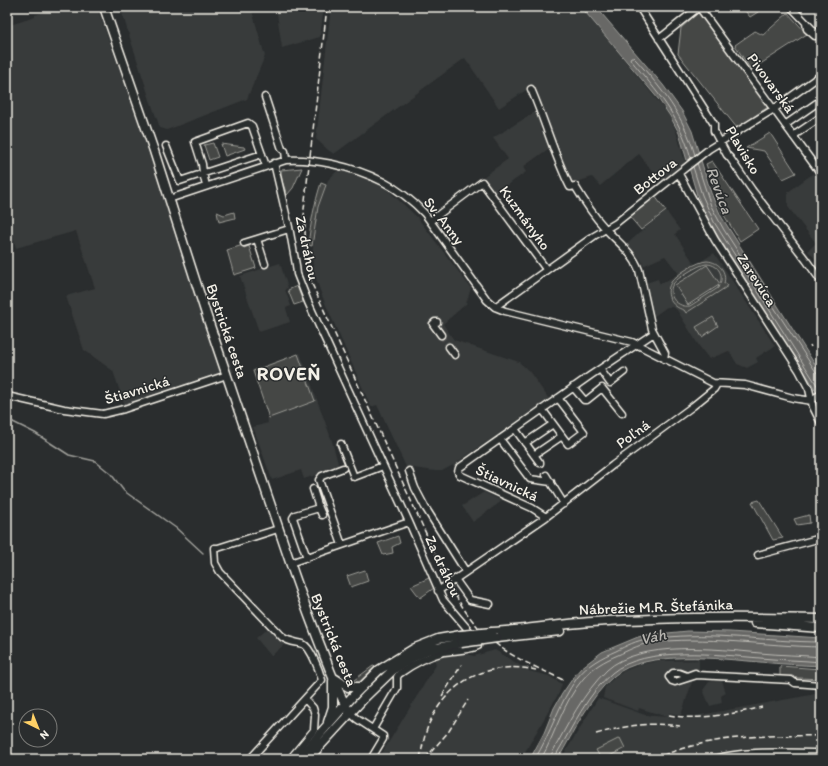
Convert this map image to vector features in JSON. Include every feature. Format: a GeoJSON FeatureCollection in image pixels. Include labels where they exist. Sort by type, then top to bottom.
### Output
{"type":"FeatureCollection","features":[{"type":"Feature","properties":{"kind":"main road","name":"Bystrická cesta"},"geometry":{"type":"LineString","coordinates":[[104,7],[154,151],[308,616],[333,678],[350,713]]}},
{"type":"Feature","properties":{"kind":"main road","name":"Nábrežie M.R. Štefánika"},"geometry":{"type":"LineString","coordinates":[[494,635],[593,622],[729,617],[821,619]]}},
{"type":"Feature","properties":{"kind":"main road","name":"Nábrežie M.R. Štefánika"},"geometry":{"type":"LineString","coordinates":[[494,635],[671,623],[755,623],[821,628]]}},
{"type":"Feature","properties":{"kind":"main road"},"geometry":{"type":"LineString","coordinates":[[298,759],[362,686],[379,670],[409,651],[438,639],[461,639],[494,635]]}},
{"type":"Feature","properties":{"kind":"main road"},"geometry":{"type":"LineString","coordinates":[[308,759],[382,679],[405,662],[428,650],[461,639]]}},
{"type":"Feature","properties":{"kind":"main road"},"geometry":{"type":"LineString","coordinates":[[326,726],[333,707],[333,678],[349,687],[362,686]]}},
{"type":"Feature","properties":{"kind":"street","name":"Plavisko"},"geometry":{"type":"LineString","coordinates":[[639,7],[718,128],[721,141],[730,158],[755,195],[821,281]]}},
{"type":"Feature","properties":{"kind":"street"},"geometry":{"type":"LineString","coordinates":[[659,39],[699,7]]}},
{"type":"Feature","properties":{"kind":"street","name":"Pivovarská"},"geometry":{"type":"LineString","coordinates":[[699,7],[821,174]]}},
{"type":"Feature","properties":{"kind":"street"},"geometry":{"type":"LineString","coordinates":[[791,7],[806,23]]}},
{"type":"Feature","properties":{"kind":"street","name":"Bottova"},"geometry":{"type":"LineString","coordinates":[[495,307],[546,269],[594,236],[616,223],[721,141],[774,109],[821,75]]}},
{"type":"Feature","properties":{"kind":"street"},"geometry":{"type":"LineString","coordinates":[[532,89],[550,139],[570,187],[575,186],[590,211],[605,229],[628,252],[637,266],[654,333],[664,353],[664,359]]}},
{"type":"Feature","properties":{"kind":"street"},"geometry":{"type":"LineString","coordinates":[[169,198],[286,160],[285,151],[282,148],[265,97]]}},
{"type":"Feature","properties":{"kind":"street"},"geometry":{"type":"LineString","coordinates":[[785,125],[821,100]]}},
{"type":"Feature","properties":{"kind":"street"},"geometry":{"type":"LineString","coordinates":[[793,136],[821,117]]}},
{"type":"Feature","properties":{"kind":"street"},"geometry":{"type":"LineString","coordinates":[[206,186],[202,164],[195,142],[248,123],[252,126],[266,166]]}},
{"type":"Feature","properties":{"kind":"street"},"geometry":{"type":"LineString","coordinates":[[166,146],[180,181],[262,154]]}},
{"type":"Feature","properties":{"kind":"street","name":"Sv. Anny"},"geometry":{"type":"LineString","coordinates":[[286,160],[300,159],[317,161],[347,168],[376,177],[397,189],[416,204],[487,300],[495,307]]}},
{"type":"Feature","properties":{"kind":"street","name":"Za dráhou"},"geometry":{"type":"LineString","coordinates":[[274,164],[299,281],[435,581],[438,591],[447,606],[477,640],[478,646],[472,649],[444,652],[424,659],[400,674],[397,677],[397,688],[373,729]]}},
{"type":"Feature","properties":{"kind":"street","name":"Zarevúca"},"geometry":{"type":"LineString","coordinates":[[678,174],[685,184],[715,240],[799,370],[809,389],[813,407],[821,423]]}},
{"type":"Feature","properties":{"kind":"street","name":"Kuzmányho"},"geometry":{"type":"LineString","coordinates":[[430,221],[482,182],[546,269]]}},
{"type":"Feature","properties":{"kind":"street","name":"Za dráhou"},"geometry":{"type":"LineString","coordinates":[[244,243],[289,229]]}},
{"type":"Feature","properties":{"kind":"street"},"geometry":{"type":"LineString","coordinates":[[257,239],[264,264]]}},
{"type":"Feature","properties":{"kind":"street"},"geometry":{"type":"LineString","coordinates":[[495,307],[505,311],[636,344],[704,379],[717,384],[749,385],[794,398],[812,401],[819,395]]}},
{"type":"Feature","properties":{"kind":"street"},"geometry":{"type":"LineString","coordinates":[[437,322],[433,324],[441,336]]}},
{"type":"Feature","properties":{"kind":"street"},"geometry":{"type":"LineString","coordinates":[[551,482],[530,479],[500,439],[573,387],[654,333]]}},
{"type":"Feature","properties":{"kind":"street"},"geometry":{"type":"LineString","coordinates":[[449,347],[455,355]]}},
{"type":"Feature","properties":{"kind":"street"},"geometry":{"type":"LineString","coordinates":[[600,369],[610,383],[624,372]]}},
{"type":"Feature","properties":{"kind":"street","name":"Štiavnická"},"geometry":{"type":"LineString","coordinates":[[7,396],[64,409],[102,414],[122,410],[227,375]]}},
{"type":"Feature","properties":{"kind":"street","name":"Poľná"},"geometry":{"type":"LineString","coordinates":[[438,591],[564,504],[613,465],[693,406],[714,389],[717,384]]}},
{"type":"Feature","properties":{"kind":"street"},"geometry":{"type":"LineString","coordinates":[[573,387],[584,400],[587,400],[602,388],[622,413]]}},
{"type":"Feature","properties":{"kind":"street"},"geometry":{"type":"LineString","coordinates":[[542,410],[568,444],[584,432],[558,398]]}},
{"type":"Feature","properties":{"kind":"street"},"geometry":{"type":"LineString","coordinates":[[525,443],[553,424]]}},
{"type":"Feature","properties":{"kind":"street"},"geometry":{"type":"LineString","coordinates":[[515,429],[540,463]]}},
{"type":"Feature","properties":{"kind":"street"},"geometry":{"type":"LineString","coordinates":[[534,455],[562,436]]}},
{"type":"Feature","properties":{"kind":"street","name":"Štiavnická"},"geometry":{"type":"LineString","coordinates":[[500,439],[462,465],[458,472],[461,475],[532,508],[546,517]]}},
{"type":"Feature","properties":{"kind":"street"},"geometry":{"type":"LineString","coordinates":[[341,444],[354,477],[383,466]]}},
{"type":"Feature","properties":{"kind":"street"},"geometry":{"type":"LineString","coordinates":[[342,469],[322,476],[319,480],[342,545]]}},
{"type":"Feature","properties":{"kind":"street"},"geometry":{"type":"LineString","coordinates":[[409,471],[414,488],[466,572]]}},
{"type":"Feature","properties":{"kind":"street"},"geometry":{"type":"LineString","coordinates":[[546,474],[564,504]]}},
{"type":"Feature","properties":{"kind":"street"},"geometry":{"type":"LineString","coordinates":[[313,489],[322,515]]}},
{"type":"Feature","properties":{"kind":"street"},"geometry":{"type":"LineString","coordinates":[[307,558],[293,518],[295,515],[319,508]]}},
{"type":"Feature","properties":{"kind":"street"},"geometry":{"type":"LineString","coordinates":[[290,563],[408,522]]}},
{"type":"Feature","properties":{"kind":"street"},"geometry":{"type":"LineString","coordinates":[[250,759],[322,680],[309,648],[304,644],[282,637],[220,572],[215,563],[214,548],[278,529]]}},
{"type":"Feature","properties":{"kind":"street"},"geometry":{"type":"LineString","coordinates":[[758,555],[821,538]]}},
{"type":"Feature","properties":{"kind":"street"},"geometry":{"type":"LineString","coordinates":[[455,579],[470,600],[490,604]]}},
{"type":"Feature","properties":{"kind":"street"},"geometry":{"type":"LineString","coordinates":[[697,675],[791,680],[795,683],[821,685]]}},
{"type":"Feature","properties":{"kind":"street"},"geometry":{"type":"LineString","coordinates":[[290,759],[314,730],[315,715],[313,708],[305,699]]}},
{"type":"Feature","properties":{"kind":"street"},"geometry":{"type":"LineString","coordinates":[[350,713],[357,720],[373,729],[383,737],[371,759]]}},
{"type":"Feature","properties":{"kind":"street"},"geometry":{"type":"LineString","coordinates":[[713,759],[734,755],[821,753]]}},
{"type":"Feature","properties":{"kind":"shaded area"},"geometry":{"type":"Polygon","coordinates":[[[59,7],[97,7],[145,139],[168,211],[234,372],[127,412],[113,371],[84,350],[66,296],[95,288],[76,231],[16,248],[7,219],[7,26],[59,7]]]}},
{"type":"Feature","properties":{"kind":"shaded area"},"geometry":{"type":"Polygon","coordinates":[[[120,7],[251,7],[265,56],[247,99],[167,130],[160,128],[120,7]]]}},
{"type":"Feature","properties":{"kind":"shaded area"},"geometry":{"type":"Polygon","coordinates":[[[276,7],[324,7],[320,37],[282,48],[276,7]]]}},
{"type":"Feature","properties":{"kind":"shaded area"},"geometry":{"type":"Polygon","coordinates":[[[331,7],[581,7],[670,116],[685,162],[661,183],[639,154],[600,186],[592,177],[571,184],[534,85],[499,108],[465,58],[334,154],[316,139],[331,7]]]}},
{"type":"Feature","properties":{"kind":"shaded area"},"geometry":{"type":"Polygon","coordinates":[[[742,7],[766,7],[750,17],[742,7]]]}},
{"type":"Feature","properties":{"kind":"shaded area"},"geometry":{"type":"Polygon","coordinates":[[[700,11],[768,107],[737,128],[678,54],[681,28],[700,11]]]}},
{"type":"Feature","properties":{"kind":"shaded area"},"geometry":{"type":"Polygon","coordinates":[[[788,13],[807,34],[751,70],[735,45],[755,31],[763,35],[788,13]]]}},
{"type":"Feature","properties":{"kind":"shaded area"},"geometry":{"type":"Polygon","coordinates":[[[538,110],[542,120],[542,127],[540,129],[551,147],[523,167],[526,172],[495,194],[483,177],[508,159],[493,138],[538,110]]]}},
{"type":"Feature","properties":{"kind":"shaded area"},"geometry":{"type":"Polygon","coordinates":[[[770,133],[796,173],[783,179],[764,151],[746,148],[770,133]]]}},
{"type":"Feature","properties":{"kind":"shaded area"},"geometry":{"type":"Polygon","coordinates":[[[213,143],[218,157],[209,160],[204,145],[213,143]]]}},
{"type":"Feature","properties":{"kind":"shaded area"},"geometry":{"type":"Polygon","coordinates":[[[221,144],[244,147],[245,149],[225,156],[221,144]]]}},
{"type":"Feature","properties":{"kind":"shaded area"},"geometry":{"type":"Polygon","coordinates":[[[712,161],[758,229],[740,241],[722,212],[706,164],[712,161]]]}},
{"type":"Feature","properties":{"kind":"shaded area"},"geometry":{"type":"Polygon","coordinates":[[[302,168],[293,188],[287,195],[282,181],[281,170],[302,168]]]}},
{"type":"Feature","properties":{"kind":"shaded area"},"geometry":{"type":"Polygon","coordinates":[[[337,171],[353,173],[374,181],[390,192],[417,217],[471,288],[466,304],[443,324],[454,340],[519,362],[529,371],[549,399],[459,461],[458,464],[453,467],[453,465],[442,471],[435,471],[406,467],[377,405],[371,407],[322,296],[314,273],[312,255],[318,207],[328,180],[337,171]]]}},
{"type":"Feature","properties":{"kind":"shaded area"},"geometry":{"type":"Polygon","coordinates":[[[815,172],[821,180],[821,265],[808,251],[816,243],[788,207],[788,192],[815,172]]]}},
{"type":"Feature","properties":{"kind":"shaded area"},"geometry":{"type":"Polygon","coordinates":[[[321,183],[326,185],[318,207],[312,246],[308,245],[309,237],[321,183]]]}},
{"type":"Feature","properties":{"kind":"shaded area"},"geometry":{"type":"Polygon","coordinates":[[[655,196],[666,211],[641,230],[629,216],[655,196]]]}},
{"type":"Feature","properties":{"kind":"shaded area"},"geometry":{"type":"Polygon","coordinates":[[[666,211],[680,230],[675,234],[695,265],[714,253],[775,346],[756,358],[758,362],[747,368],[737,364],[729,351],[709,359],[699,346],[677,310],[672,307],[667,307],[653,317],[646,283],[658,279],[660,284],[679,274],[665,256],[643,266],[642,261],[627,244],[666,211]]]}},
{"type":"Feature","properties":{"kind":"shaded area"},"geometry":{"type":"Polygon","coordinates":[[[217,212],[224,215],[234,212],[235,218],[219,222],[217,212]]]}},
{"type":"Feature","properties":{"kind":"shaded area"},"geometry":{"type":"Polygon","coordinates":[[[243,245],[244,248],[249,246],[256,268],[234,275],[227,250],[243,245]]]}},
{"type":"Feature","properties":{"kind":"shaded area"},"geometry":{"type":"Polygon","coordinates":[[[707,261],[716,263],[722,268],[725,280],[724,284],[726,283],[728,286],[686,313],[684,310],[672,303],[668,295],[669,286],[675,278],[683,272],[693,265],[707,261]],[[710,264],[693,269],[675,281],[671,288],[672,297],[674,300],[681,305],[690,306],[718,288],[719,285],[688,305],[675,285],[707,265],[720,284],[721,276],[719,270],[710,264]]]}},
{"type":"Feature","properties":{"kind":"shaded area"},"geometry":{"type":"Polygon","coordinates":[[[280,263],[288,288],[285,289],[291,306],[286,308],[290,322],[259,332],[240,276],[280,263]]]}},
{"type":"Feature","properties":{"kind":"shaded area"},"geometry":{"type":"Polygon","coordinates":[[[297,286],[303,302],[294,305],[288,290],[297,286]]]}},
{"type":"Feature","properties":{"kind":"shaded area"},"geometry":{"type":"Polygon","coordinates":[[[713,317],[718,326],[702,337],[696,327],[713,317]]]}},
{"type":"Feature","properties":{"kind":"shaded area"},"geometry":{"type":"Polygon","coordinates":[[[300,353],[332,441],[339,467],[304,479],[301,470],[272,480],[253,427],[268,423],[267,414],[252,370],[300,353]]]}},
{"type":"Feature","properties":{"kind":"shaded area"},"geometry":{"type":"Polygon","coordinates":[[[298,354],[315,401],[269,418],[253,371],[298,354]]]}},
{"type":"Feature","properties":{"kind":"shaded area"},"geometry":{"type":"Polygon","coordinates":[[[484,492],[502,501],[473,522],[462,506],[484,492]]]}},
{"type":"Feature","properties":{"kind":"shaded area"},"geometry":{"type":"Polygon","coordinates":[[[759,500],[783,538],[773,540],[752,502],[759,500]]]}},
{"type":"Feature","properties":{"kind":"shaded area"},"geometry":{"type":"Polygon","coordinates":[[[809,515],[810,523],[797,525],[794,519],[809,515]]]}},
{"type":"Feature","properties":{"kind":"shaded area"},"geometry":{"type":"Polygon","coordinates":[[[398,536],[400,543],[392,547],[393,553],[383,555],[378,543],[398,536]]]}},
{"type":"Feature","properties":{"kind":"shaded area"},"geometry":{"type":"Polygon","coordinates":[[[365,570],[368,581],[351,587],[347,576],[365,570]]]}},
{"type":"Feature","properties":{"kind":"shaded area"},"geometry":{"type":"Polygon","coordinates":[[[429,578],[434,588],[420,598],[411,586],[429,578]]]}},
{"type":"Feature","properties":{"kind":"shaded area"},"geometry":{"type":"Polygon","coordinates":[[[270,626],[285,644],[271,656],[256,638],[270,626]]]}},
{"type":"Feature","properties":{"kind":"shaded area"},"geometry":{"type":"Polygon","coordinates":[[[495,650],[521,666],[529,666],[529,671],[549,676],[562,684],[559,693],[521,759],[392,759],[382,753],[436,665],[434,658],[459,652],[474,656],[495,650]]]}},
{"type":"Feature","properties":{"kind":"shaded area"},"geometry":{"type":"Polygon","coordinates":[[[699,660],[699,677],[693,679],[681,715],[669,713],[669,718],[678,719],[821,693],[821,756],[763,759],[561,759],[598,698],[645,715],[667,717],[639,708],[638,711],[603,698],[605,687],[614,678],[624,671],[641,664],[658,661],[699,660]]]}},
{"type":"Feature","properties":{"kind":"shaded area"},"geometry":{"type":"Polygon","coordinates":[[[373,666],[377,667],[359,684],[350,683],[373,666]]]}},
{"type":"Feature","properties":{"kind":"shaded area"},"geometry":{"type":"Polygon","coordinates":[[[780,666],[821,669],[821,679],[780,677],[780,666]]]}},
{"type":"Feature","properties":{"kind":"shaded area"},"geometry":{"type":"Polygon","coordinates":[[[722,680],[726,693],[721,696],[722,703],[710,706],[703,690],[709,682],[722,680]]]}},
{"type":"Feature","properties":{"kind":"shaded area"},"geometry":{"type":"Polygon","coordinates":[[[620,738],[625,748],[604,759],[601,759],[596,750],[620,738]]]}},
{"type":"Feature","properties":{"kind":"shaded area"},"geometry":{"type":"Polygon","coordinates":[[[821,753],[821,759],[749,759],[777,754],[821,753]]]}},
{"type":"Feature","properties":{"kind":"water"},"geometry":{"type":"Polygon","coordinates":[[[581,7],[596,7],[663,85],[682,111],[692,131],[711,193],[721,216],[821,374],[821,400],[710,224],[697,195],[679,133],[670,116],[659,100],[581,7]]]}},
{"type":"Feature","properties":{"kind":"water","name":"Váh"},"geometry":{"type":"Polygon","coordinates":[[[688,631],[730,632],[821,638],[821,666],[705,658],[664,659],[644,662],[628,668],[614,676],[605,684],[583,715],[558,759],[530,759],[544,733],[554,708],[562,694],[581,668],[602,652],[638,637],[688,631]]]}},
{"type":"Feature","properties":{"kind":"waterway"},"geometry":{"type":"LineString","coordinates":[[7,419],[35,433],[69,455],[95,461],[111,474],[124,491],[176,528],[203,553]]}},
{"type":"Feature","properties":{"kind":"tunnel"},"geometry":{"type":"LineString","coordinates":[[441,335],[449,347]]}},
{"type":"Feature","properties":{"kind":"railway"},"geometry":{"type":"LineString","coordinates":[[327,7],[304,209],[306,252],[312,284],[444,573],[461,605],[476,625],[493,642],[510,654],[563,680]]}},
{"type":"Feature","properties":{"kind":"railway"},"geometry":{"type":"LineString","coordinates":[[442,696],[462,664]]}},
{"type":"Feature","properties":{"kind":"railway"},"geometry":{"type":"LineString","coordinates":[[420,759],[428,726],[436,710],[446,697],[458,686],[471,677],[486,671],[502,668],[536,670]]}},
{"type":"Feature","properties":{"kind":"railway"},"geometry":{"type":"LineString","coordinates":[[425,759],[449,731],[468,700]]}},
{"type":"Feature","properties":{"kind":"railway"},"geometry":{"type":"LineString","coordinates":[[669,715],[679,717],[716,716],[762,707]]}},
{"type":"Feature","properties":{"kind":"railway"},"geometry":{"type":"LineString","coordinates":[[596,734],[618,728],[647,724],[680,726]]}},
{"type":"Feature","properties":{"kind":"railway"},"geometry":{"type":"LineString","coordinates":[[654,759],[695,745],[736,738],[821,736]]}},
{"type":"Feature","properties":{"kind":"district","name":"ROVEŇ"},"geometry":{"type":"Point","coordinates":[289,373]}},
{"type":"Feature","properties":{"kind":"water label","name":"Revúca"},"geometry":{"type":"Point","coordinates":[720,190]}}]}
